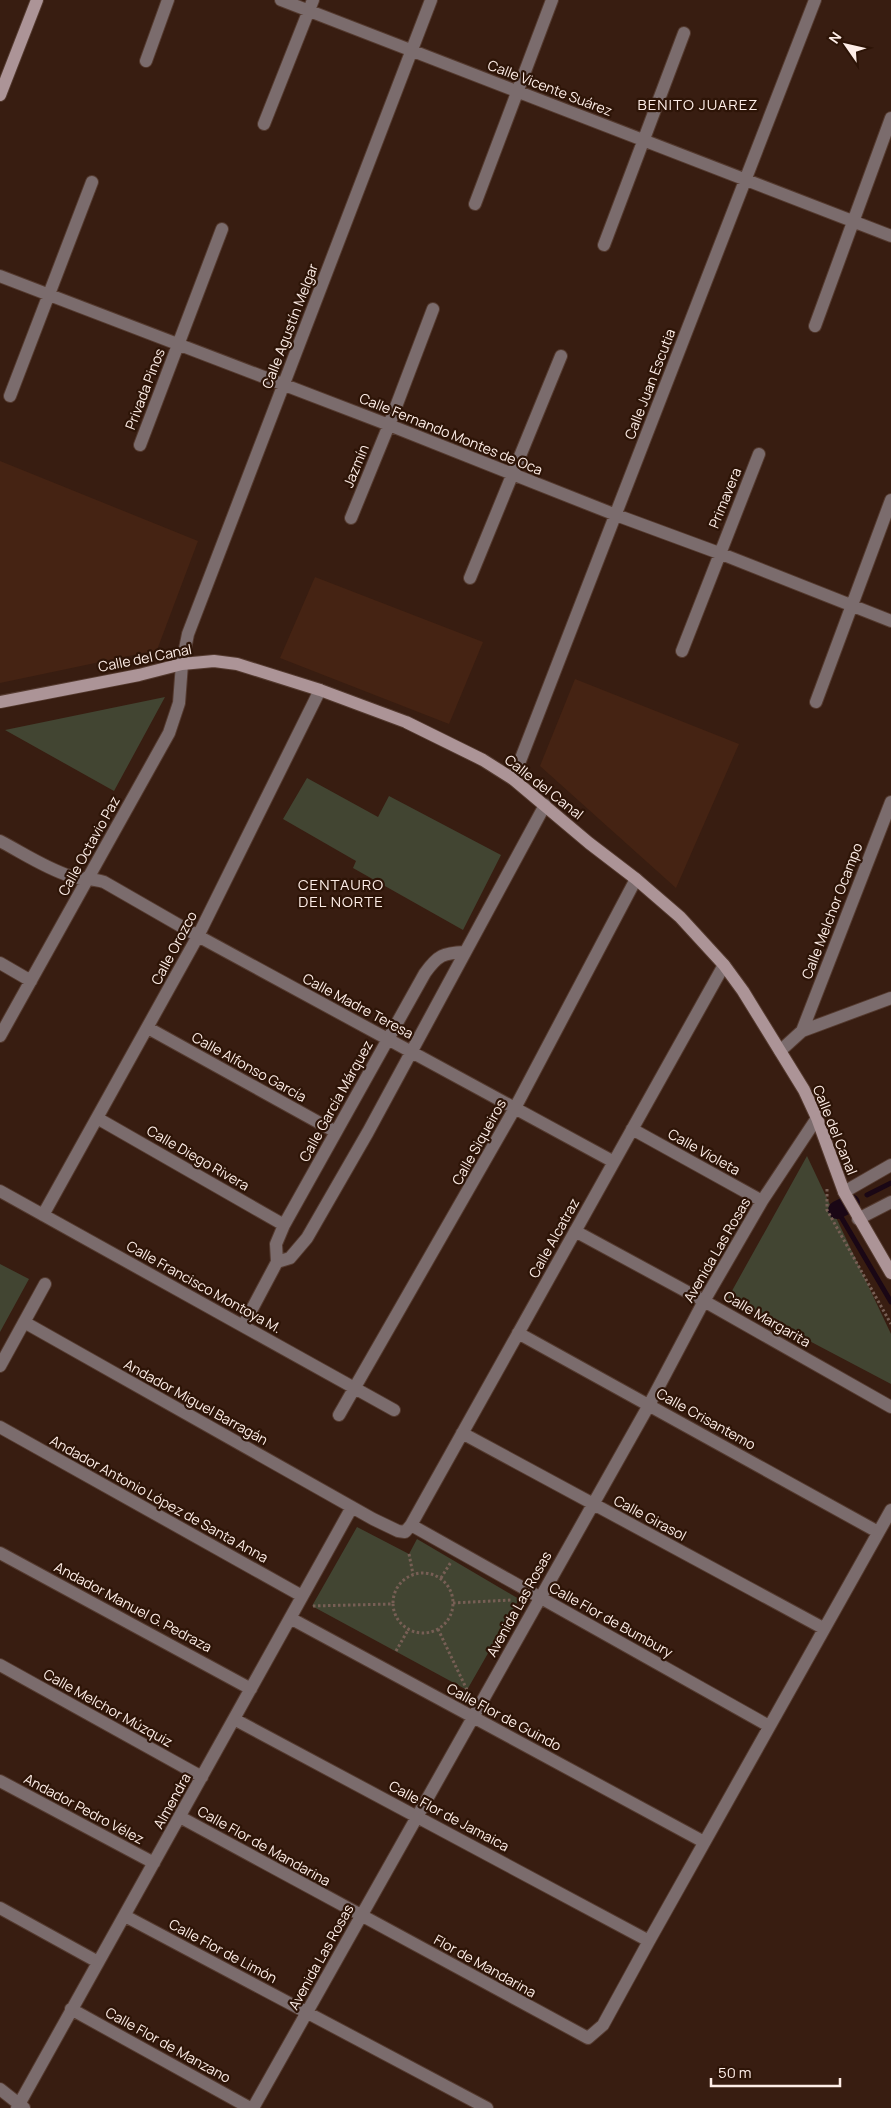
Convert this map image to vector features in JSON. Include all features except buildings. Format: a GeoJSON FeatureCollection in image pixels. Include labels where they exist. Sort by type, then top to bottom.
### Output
{"type":"FeatureCollection","features":[{"type":"Feature","properties":{"kind":"street"},"geometry":{"type":"LineString","coordinates":[[0,95],[37,0]]}},
{"type":"Feature","properties":{"kind":"street"},"geometry":{"type":"LineString","coordinates":[[146,61],[168,0]]}},
{"type":"Feature","properties":{"kind":"street","name":"Calle Vicente Suárez"},"geometry":{"type":"LineString","coordinates":[[281,0],[312,6],[412,51],[891,236]]}},
{"type":"Feature","properties":{"kind":"street","name":"Calle Agustín Melgar"},"geometry":{"type":"LineString","coordinates":[[182,664],[188,634],[431,0]]}},
{"type":"Feature","properties":{"kind":"street"},"geometry":{"type":"LineString","coordinates":[[475,204],[552,0]]}},
{"type":"Feature","properties":{"kind":"street","name":"Calle Juan Escutia"},"geometry":{"type":"LineString","coordinates":[[513,778],[815,0]]}},
{"type":"Feature","properties":{"kind":"street"},"geometry":{"type":"LineString","coordinates":[[264,124],[312,6]]}},
{"type":"Feature","properties":{"kind":"street"},"geometry":{"type":"LineString","coordinates":[[604,245],[684,33]]}},
{"type":"Feature","properties":{"kind":"street"},"geometry":{"type":"LineString","coordinates":[[815,326],[891,118]]}},
{"type":"Feature","properties":{"kind":"street"},"geometry":{"type":"LineString","coordinates":[[10,396],[92,182]]}},
{"type":"Feature","properties":{"kind":"street","name":"Privada Pinos"},"geometry":{"type":"LineString","coordinates":[[140,446],[222,229]]}},
{"type":"Feature","properties":{"kind":"street","name":"Calle Fernando Montes de Oca"},"geometry":{"type":"LineString","coordinates":[[0,276],[284,384],[891,621]]}},
{"type":"Feature","properties":{"kind":"street","name":"Jazmín"},"geometry":{"type":"LineString","coordinates":[[350,518],[389,425],[433,310]]}},
{"type":"Feature","properties":{"kind":"street"},"geometry":{"type":"LineString","coordinates":[[470,578],[561,356]]}},
{"type":"Feature","properties":{"kind":"street","name":"Primavera"},"geometry":{"type":"LineString","coordinates":[[682,651],[719,553],[760,454]]}},
{"type":"Feature","properties":{"kind":"street"},"geometry":{"type":"LineString","coordinates":[[816,702],[891,500]]}},
{"type":"Feature","properties":{"kind":"street","name":"Calle del Canal"},"geometry":{"type":"LineString","coordinates":[[0,702],[139,675],[182,664],[214,662],[236,664],[320,690],[406,722],[483,760],[513,778],[680,917],[724,965],[743,991],[804,1090],[817,1118],[844,1192],[891,1273]]}},
{"type":"Feature","properties":{"kind":"street","name":"Calle Octavio Paz"},"geometry":{"type":"LineString","coordinates":[[0,1036],[169,733],[179,703],[182,664]]}},
{"type":"Feature","properties":{"kind":"street","name":"Calle Orozco"},"geometry":{"type":"LineString","coordinates":[[43,1215],[198,936],[320,690]]}},
{"type":"Feature","properties":{"kind":"street","name":"Calle Melchor Ocampo"},"geometry":{"type":"LineString","coordinates":[[802,1031],[891,802]]}},
{"type":"Feature","properties":{"kind":"street"},"geometry":{"type":"LineString","coordinates":[[277,1262],[290,1258],[307,1238],[466,952],[545,805]]}},
{"type":"Feature","properties":{"kind":"street","name":"Calle Madre Teresa"},"geometry":{"type":"LineString","coordinates":[[0,841],[73,878],[94,879],[104,882],[198,936],[614,1162]]}},
{"type":"Feature","properties":{"kind":"street","name":"Calle Siqueiros"},"geometry":{"type":"LineString","coordinates":[[339,1415],[356,1389],[515,1108],[636,879]]}},
{"type":"Feature","properties":{"kind":"street","name":"Calle García Márquez"},"geometry":{"type":"LineString","coordinates":[[243,1326],[277,1262],[276,1244],[284,1224],[425,973],[435,960],[446,954],[466,952]]}},
{"type":"Feature","properties":{"kind":"street"},"geometry":{"type":"LineString","coordinates":[[0,963],[31,981]]}},
{"type":"Feature","properties":{"kind":"street","name":"Calle Alcatraz"},"geometry":{"type":"LineString","coordinates":[[411,1525],[724,965]]}},
{"type":"Feature","properties":{"kind":"street"},"geometry":{"type":"LineString","coordinates":[[780,1052],[802,1031],[891,998]]}},
{"type":"Feature","properties":{"kind":"street","name":"Calle Alfonso García"},"geometry":{"type":"LineString","coordinates":[[148,1028],[336,1132]]}},
{"type":"Feature","properties":{"kind":"street","name":"Calle Diego Rivera"},"geometry":{"type":"LineString","coordinates":[[97,1118],[284,1224]]}},
{"type":"Feature","properties":{"kind":"street","name":"Avenida Las Rosas"},"geometry":{"type":"LineString","coordinates":[[252,2108],[649,1405],[704,1301],[762,1202],[817,1118]]}},
{"type":"Feature","properties":{"kind":"street","name":"Calle Violeta"},"geometry":{"type":"LineString","coordinates":[[632,1129],[762,1202]]}},
{"type":"Feature","properties":{"kind":"street"},"geometry":{"type":"LineString","coordinates":[[844,1192],[891,1164]]}},
{"type":"Feature","properties":{"kind":"street","name":"Calle Francisco Montoya M."},"geometry":{"type":"LineString","coordinates":[[0,1190],[394,1410]]}},
{"type":"Feature","properties":{"kind":"street"},"geometry":{"type":"LineString","coordinates":[[858,1219],[891,1202]]}},
{"type":"Feature","properties":{"kind":"street","name":"Calle Margarita"},"geometry":{"type":"LineString","coordinates":[[575,1231],[704,1301],[891,1407]]}},
{"type":"Feature","properties":{"kind":"street"},"geometry":{"type":"LineString","coordinates":[[0,1366],[45,1284]]}},
{"type":"Feature","properties":{"kind":"street","name":"Andador Miguel Barragán"},"geometry":{"type":"LineString","coordinates":[[24,1322],[398,1532],[405,1532],[411,1525]]}},
{"type":"Feature","properties":{"kind":"street","name":"Calle Crisantemo"},"geometry":{"type":"LineString","coordinates":[[518,1333],[878,1532]]}},
{"type":"Feature","properties":{"kind":"street","name":"Andador Antonio López de Santa Anna"},"geometry":{"type":"LineString","coordinates":[[0,1427],[302,1596]]}},
{"type":"Feature","properties":{"kind":"street","name":"Calle Girasol"},"geometry":{"type":"LineString","coordinates":[[462,1433],[823,1628]]}},
{"type":"Feature","properties":{"kind":"street","name":"Almendra"},"geometry":{"type":"LineString","coordinates":[[20,2107],[98,1962],[352,1507]]}},
{"type":"Feature","properties":{"kind":"street"},"geometry":{"type":"LineString","coordinates":[[649,1941],[823,1628],[891,1510]]}},
{"type":"Feature","properties":{"kind":"street","name":"Calle Flor de Bumbury"},"geometry":{"type":"LineString","coordinates":[[411,1525],[769,1726]]}},
{"type":"Feature","properties":{"kind":"street","name":"Andador Manuel G. Pedraza"},"geometry":{"type":"LineString","coordinates":[[0,1553],[251,1689]]}},
{"type":"Feature","properties":{"kind":"street","name":"Calle Flor de Guindo"},"geometry":{"type":"LineString","coordinates":[[290,1618],[704,1842]]}},
{"type":"Feature","properties":{"kind":"street","name":"Calle Melchor Múzquiz"},"geometry":{"type":"LineString","coordinates":[[0,1665],[202,1777]]}},
{"type":"Feature","properties":{"kind":"street","name":"Calle Flor de Jamaica"},"geometry":{"type":"LineString","coordinates":[[234,1718],[649,1941]]}},
{"type":"Feature","properties":{"kind":"street","name":"Andador Pedro Vélez"},"geometry":{"type":"LineString","coordinates":[[0,1781],[154,1864]]}},
{"type":"Feature","properties":{"kind":"street","name":"Calle Flor de Mandarina"},"geometry":{"type":"LineString","coordinates":[[180,1817],[361,1916]]}},
{"type":"Feature","properties":{"kind":"street"},"geometry":{"type":"LineString","coordinates":[[0,1908],[98,1962]]}},
{"type":"Feature","properties":{"kind":"street","name":"Calle Flor de Limón"},"geometry":{"type":"LineString","coordinates":[[125,1916],[487,2108]]}},
{"type":"Feature","properties":{"kind":"street","name":"Flor de Mandarina"},"geometry":{"type":"LineString","coordinates":[[361,1916],[588,2038],[594,2035],[603,2025],[649,1941]]}},
{"type":"Feature","properties":{"kind":"street","name":"Calle Flor de Manzano"},"geometry":{"type":"LineString","coordinates":[[72,2009],[252,2108]]}},
{"type":"Feature","properties":{"kind":"street"},"geometry":{"type":"LineString","coordinates":[[0,2089],[20,2107]]}},
{"type":"Feature","properties":{"kind":"path"},"geometry":{"type":"LineString","coordinates":[[836,1171],[830,1180],[826,1193],[827,1210],[891,1324]]}},
{"type":"Feature","properties":{"kind":"path"},"geometry":{"type":"LineString","coordinates":[[409,1554],[413,1574]]}},
{"type":"Feature","properties":{"kind":"path"},"geometry":{"type":"LineString","coordinates":[[441,1578],[452,1559]]}},
{"type":"Feature","properties":{"kind":"path"},"geometry":{"type":"LineString","coordinates":[[422,1572],[441,1578],[452,1593],[451,1613],[446,1622],[438,1629],[428,1633],[408,1630],[394,1614],[392,1604],[398,1586],[413,1574],[422,1572]]}},
{"type":"Feature","properties":{"kind":"path"},"geometry":{"type":"LineString","coordinates":[[453,1603],[519,1599]]}},
{"type":"Feature","properties":{"kind":"path"},"geometry":{"type":"LineString","coordinates":[[312,1606],[392,1604]]}},
{"type":"Feature","properties":{"kind":"path"},"geometry":{"type":"LineString","coordinates":[[438,1629],[467,1690]]}},
{"type":"Feature","properties":{"kind":"path"},"geometry":{"type":"LineString","coordinates":[[396,1651],[408,1630]]}},
{"type":"Feature","properties":{"kind":"shaded area"},"geometry":{"type":"Polygon","coordinates":[[[0,461],[198,541],[157,650],[0,683],[0,461]]]}},
{"type":"Feature","properties":{"kind":"shaded area"},"geometry":{"type":"Polygon","coordinates":[[[315,577],[483,642],[449,724],[280,658],[315,577]]]}},
{"type":"Feature","properties":{"kind":"shaded area"},"geometry":{"type":"Polygon","coordinates":[[[575,679],[739,744],[676,888],[540,766],[575,679]]]}},
{"type":"Feature","properties":{"kind":"green space"},"geometry":{"type":"Polygon","coordinates":[[[165,697],[114,791],[5,730],[165,697]]]}},
{"type":"Feature","properties":{"kind":"green space"},"geometry":{"type":"Polygon","coordinates":[[[307,778],[378,817],[389,796],[501,855],[463,930],[353,868],[356,861],[283,819],[307,778]]]}},
{"type":"Feature","properties":{"kind":"green space"},"geometry":{"type":"Polygon","coordinates":[[[807,1156],[891,1334],[891,1384],[728,1298],[807,1156]]]}},
{"type":"Feature","properties":{"kind":"green space"},"geometry":{"type":"Polygon","coordinates":[[[0,1264],[29,1279],[0,1332],[0,1264]]]}},
{"type":"Feature","properties":{"kind":"green space"},"geometry":{"type":"Polygon","coordinates":[[[357,1527],[409,1554],[417,1539],[519,1599],[467,1690],[312,1606],[357,1527]]]}},
{"type":"Feature","properties":{"kind":"waterway"},"geometry":{"type":"LineString","coordinates":[[867,1195],[891,1183]]}},
{"type":"Feature","properties":{"kind":"waterway"},"geometry":{"type":"LineString","coordinates":[[837,1210],[851,1203]]}},
{"type":"Feature","properties":{"kind":"waterway"},"geometry":{"type":"LineString","coordinates":[[837,1210],[891,1302]]}},
{"type":"Feature","properties":{"kind":"district","name":"BENITO JUAREZ"},"geometry":{"type":"Point","coordinates":[698,105]}},
{"type":"Feature","properties":{"kind":"district","name":"CENTAURO DEL NORTE"},"geometry":{"type":"Point","coordinates":[341,894]}}]}
